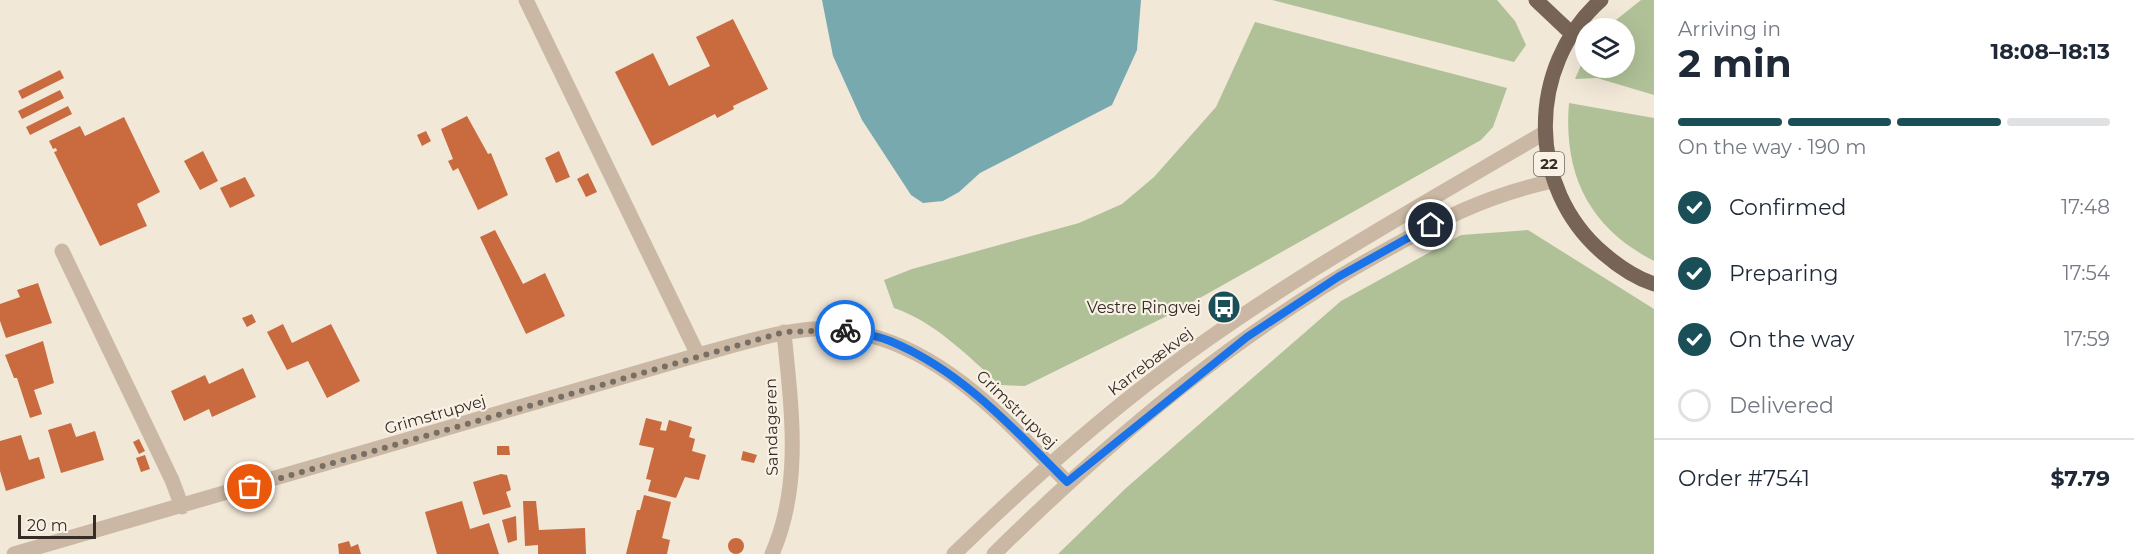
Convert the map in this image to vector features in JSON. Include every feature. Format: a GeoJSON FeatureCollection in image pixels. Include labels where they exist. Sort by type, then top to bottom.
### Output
{"type":"FeatureCollection","features":[{"type":"Feature","properties":{"kind":"main road"},"geometry":{"type":"LineString","coordinates":[[1536,0],[1572,34]]}},
{"type":"Feature","properties":{"kind":"main road","name":"22"},"geometry":{"type":"LineString","coordinates":[[1601,0],[1572,34],[1556,64],[1546,98],[1544,133],[1553,180],[1568,213],[1590,242],[1617,265],[1654,284]]}},
{"type":"Feature","properties":{"kind":"street"},"geometry":{"type":"LineString","coordinates":[[526,0],[698,355]]}},
{"type":"Feature","properties":{"kind":"street","name":"Karrebækvej"},"geometry":{"type":"LineString","coordinates":[[954,554],[1048,464],[1139,390],[1327,261],[1544,133]]}},
{"type":"Feature","properties":{"kind":"street"},"geometry":{"type":"LineString","coordinates":[[994,554],[1067,482],[1247,337],[1338,277],[1449,214],[1509,190],[1553,180]]}},
{"type":"Feature","properties":{"kind":"street"},"geometry":{"type":"LineString","coordinates":[[62,251],[172,480],[182,507]]}},
{"type":"Feature","properties":{"kind":"street","name":"Grimstrupvej"},"geometry":{"type":"LineString","coordinates":[[14,554],[182,507],[698,355],[784,332],[839,328],[888,340],[941,367],[971,387],[1067,482]]}},
{"type":"Feature","properties":{"kind":"street","name":"Sandageren"},"geometry":{"type":"LineString","coordinates":[[772,554],[777,543],[793,472],[792,414],[784,332]]}},
{"type":"Feature","properties":{"kind":"green space"},"geometry":{"type":"Polygon","coordinates":[[[1272,0],[1497,0],[1515,21],[1526,45],[1514,62],[1272,0]]]}},
{"type":"Feature","properties":{"kind":"green space"},"geometry":{"type":"Polygon","coordinates":[[[1641,0],[1654,0],[1654,95],[1597,78],[1635,78],[1635,18],[1618,18],[1641,0]]]}},
{"type":"Feature","properties":{"kind":"green space"},"geometry":{"type":"Polygon","coordinates":[[[1255,22],[1507,88],[1493,127],[1481,140],[1173,313],[1025,386],[1000,385],[937,331],[894,308],[884,280],[912,269],[1079,223],[1122,204],[1154,177],[1216,107],[1255,22]]]}},
{"type":"Feature","properties":{"kind":"green space"},"geometry":{"type":"Polygon","coordinates":[[[1569,103],[1654,118],[1654,261],[1631,248],[1612,232],[1597,215],[1585,196],[1576,175],[1571,153],[1568,129],[1569,103]]]}},
{"type":"Feature","properties":{"kind":"green space"},"geometry":{"type":"Polygon","coordinates":[[[1528,230],[1654,309],[1654,554],[1058,554],[1126,488],[1341,301],[1461,235],[1528,230]]]}},
{"type":"Feature","properties":{"kind":"water"},"geometry":{"type":"Polygon","coordinates":[[[822,0],[1141,0],[1137,50],[1112,105],[980,173],[959,192],[943,201],[923,203],[911,195],[862,120],[833,56],[822,0]]]}},
{"type":"Feature","properties":{"kind":"building"},"geometry":{"type":"Polygon","coordinates":[[[733,19],[768,89],[733,106],[734,109],[717,118],[715,114],[652,146],[615,72],[653,53],[669,86],[710,66],[696,37],[733,19]]]}},
{"type":"Feature","properties":{"kind":"building"},"geometry":{"type":"Polygon","coordinates":[[[60,70],[64,78],[22,99],[18,91],[60,70]]]}},
{"type":"Feature","properties":{"kind":"building"},"geometry":{"type":"Polygon","coordinates":[[[60,90],[64,98],[22,119],[18,111],[60,90]]]}},
{"type":"Feature","properties":{"kind":"building"},"geometry":{"type":"Polygon","coordinates":[[[68,106],[72,114],[30,135],[26,127],[68,106]]]}},
{"type":"Feature","properties":{"kind":"building"},"geometry":{"type":"Polygon","coordinates":[[[467,116],[488,154],[491,153],[508,195],[478,210],[458,168],[453,171],[448,161],[453,159],[441,129],[467,116]]]}},
{"type":"Feature","properties":{"kind":"building"},"geometry":{"type":"Polygon","coordinates":[[[124,117],[160,192],[137,204],[147,226],[100,246],[54,152],[57,151],[56,148],[53,149],[49,141],[80,126],[85,136],[124,117]]]}},
{"type":"Feature","properties":{"kind":"building"},"geometry":{"type":"Polygon","coordinates":[[[426,131],[431,141],[422,146],[417,135],[426,131]]]}},
{"type":"Feature","properties":{"kind":"building"},"geometry":{"type":"Polygon","coordinates":[[[203,151],[218,181],[200,190],[184,161],[203,151]]]}},
{"type":"Feature","properties":{"kind":"building"},"geometry":{"type":"Polygon","coordinates":[[[559,151],[570,177],[556,183],[545,158],[559,151]]]}},
{"type":"Feature","properties":{"kind":"building"},"geometry":{"type":"Polygon","coordinates":[[[588,173],[597,192],[586,197],[577,179],[588,173]]]}},
{"type":"Feature","properties":{"kind":"building"},"geometry":{"type":"Polygon","coordinates":[[[245,177],[255,196],[230,208],[220,188],[245,177]]]}},
{"type":"Feature","properties":{"kind":"building"},"geometry":{"type":"Polygon","coordinates":[[[495,230],[523,284],[545,273],[565,316],[526,334],[480,237],[495,230]]]}},
{"type":"Feature","properties":{"kind":"building"},"geometry":{"type":"Polygon","coordinates":[[[38,283],[52,323],[6,338],[0,321],[0,304],[20,297],[17,290],[38,283]]]}},
{"type":"Feature","properties":{"kind":"building"},"geometry":{"type":"Polygon","coordinates":[[[252,314],[256,322],[247,327],[242,318],[252,314]]]}},
{"type":"Feature","properties":{"kind":"building"},"geometry":{"type":"Polygon","coordinates":[[[283,324],[292,343],[331,324],[360,381],[327,398],[308,361],[287,370],[267,332],[283,324]]]}},
{"type":"Feature","properties":{"kind":"building"},"geometry":{"type":"Polygon","coordinates":[[[43,341],[54,383],[34,390],[42,414],[30,418],[17,378],[14,378],[5,355],[43,341]]]}},
{"type":"Feature","properties":{"kind":"building"},"geometry":{"type":"Polygon","coordinates":[[[243,368],[256,397],[212,417],[209,409],[184,421],[171,391],[205,375],[209,384],[243,368]]]}},
{"type":"Feature","properties":{"kind":"building"},"geometry":{"type":"Polygon","coordinates":[[[646,418],[662,422],[660,430],[666,431],[669,420],[692,427],[689,437],[695,439],[692,451],[706,455],[699,480],[685,477],[676,498],[648,491],[651,480],[646,479],[654,448],[639,445],[646,418]]]}},
{"type":"Feature","properties":{"kind":"building"},"geometry":{"type":"Polygon","coordinates":[[[71,423],[76,437],[95,431],[104,460],[61,473],[48,430],[71,423]]]}},
{"type":"Feature","properties":{"kind":"building"},"geometry":{"type":"Polygon","coordinates":[[[21,435],[29,460],[39,457],[45,478],[6,491],[0,471],[0,441],[21,435]]]}},
{"type":"Feature","properties":{"kind":"building"},"geometry":{"type":"Polygon","coordinates":[[[139,439],[145,451],[139,454],[133,442],[139,439]]]}},
{"type":"Feature","properties":{"kind":"building"},"geometry":{"type":"Polygon","coordinates":[[[497,446],[509,446],[510,455],[497,455],[497,446]]]}},
{"type":"Feature","properties":{"kind":"building"},"geometry":{"type":"Polygon","coordinates":[[[743,451],[757,455],[754,463],[741,460],[743,451]]]}},
{"type":"Feature","properties":{"kind":"building"},"geometry":{"type":"Polygon","coordinates":[[[145,455],[150,469],[141,472],[136,458],[145,455]]]}},
{"type":"Feature","properties":{"kind":"building"},"geometry":{"type":"Polygon","coordinates":[[[501,474],[507,475],[511,490],[506,492],[511,507],[483,515],[473,482],[501,474]]]}},
{"type":"Feature","properties":{"kind":"building"},"geometry":{"type":"Polygon","coordinates":[[[644,495],[671,502],[662,538],[670,540],[667,554],[626,554],[637,510],[640,510],[644,495]]]}},
{"type":"Feature","properties":{"kind":"building"},"geometry":{"type":"Polygon","coordinates":[[[462,501],[470,529],[489,523],[499,554],[437,554],[425,512],[462,501]]]}},
{"type":"Feature","properties":{"kind":"building"},"geometry":{"type":"Polygon","coordinates":[[[523,501],[536,501],[539,530],[585,528],[586,554],[538,554],[538,545],[525,546],[523,501]]]}},
{"type":"Feature","properties":{"kind":"building"},"geometry":{"type":"Polygon","coordinates":[[[516,516],[517,540],[508,543],[502,520],[516,516]]]}},
{"type":"Feature","properties":{"kind":"building"},"geometry":{"type":"Polygon","coordinates":[[[736,538],[742,540],[744,546],[742,552],[736,554],[730,552],[728,546],[730,540],[736,538]]]}},
{"type":"Feature","properties":{"kind":"building"},"geometry":{"type":"Polygon","coordinates":[[[349,541],[351,547],[358,544],[361,554],[339,554],[338,544],[349,541]]]}},
{"type":"Feature","properties":{"kind":"way so far"},"geometry":{"type":"LineString","coordinates":[[250,487],[698,355],[784,332],[839,328],[845,330]]}},
{"type":"Feature","properties":{"kind":"place","name":"Vestre Ringvej"},"geometry":{"type":"Point","coordinates":[1224,307]}},
{"type":"Feature","properties":{"kind":"route"},"geometry":{"type":"LineString","coordinates":[[845,330],[888,340],[941,367],[971,387],[1067,482],[1247,337],[1338,277],[1431,225]]}}]}
